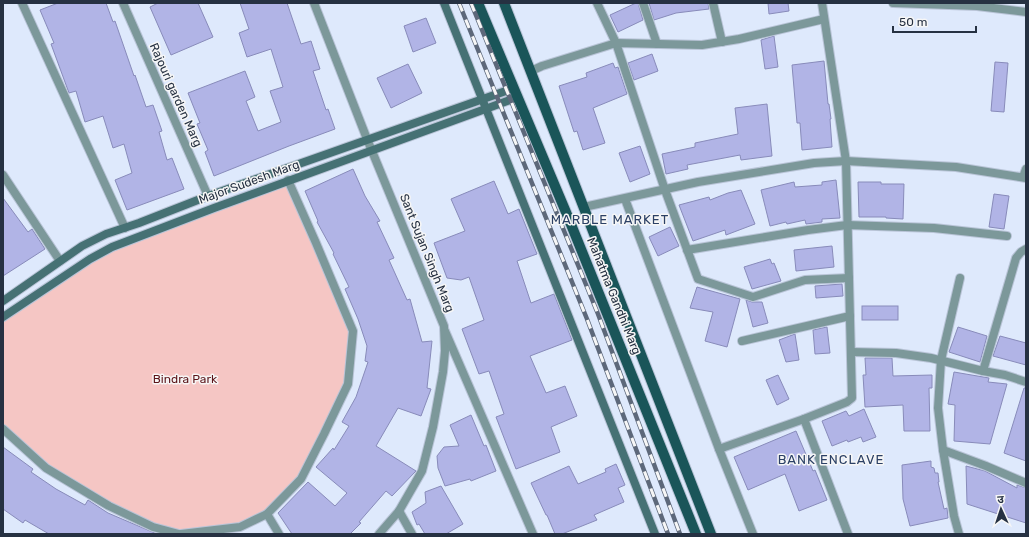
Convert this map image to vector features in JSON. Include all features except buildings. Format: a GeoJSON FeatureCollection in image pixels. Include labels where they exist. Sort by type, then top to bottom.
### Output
{"type":"FeatureCollection","features":[{"type":"Feature","properties":{"kind":"main road","name":"Mahatma Gandhi Marg"},"geometry":{"type":"LineString","coordinates":[[478,3],[568,217],[696,534]]}},
{"type":"Feature","properties":{"kind":"main road","name":"Mahatma Gandhi Marg"},"geometry":{"type":"LineString","coordinates":[[504,3],[711,534]]}},
{"type":"Feature","properties":{"kind":"street"},"geometry":{"type":"LineString","coordinates":[[22,3],[124,228]]}},
{"type":"Feature","properties":{"kind":"street","name":"Rajouri garden Marg"},"geometry":{"type":"LineString","coordinates":[[123,3],[208,196]]}},
{"type":"Feature","properties":{"kind":"street","name":"Sant Sujan Singh Marg"},"geometry":{"type":"LineString","coordinates":[[314,3],[367,139],[444,326],[444,372],[422,471],[399,511],[379,534]]}},
{"type":"Feature","properties":{"kind":"street"},"geometry":{"type":"LineString","coordinates":[[444,3],[655,534]]}},
{"type":"Feature","properties":{"kind":"street"},"geometry":{"type":"LineString","coordinates":[[597,3],[616,43],[665,190],[698,279],[753,297],[806,280],[849,278]]}},
{"type":"Feature","properties":{"kind":"street"},"geometry":{"type":"LineString","coordinates":[[643,3],[657,44]]}},
{"type":"Feature","properties":{"kind":"street"},"geometry":{"type":"LineString","coordinates":[[713,3],[722,42]]}},
{"type":"Feature","properties":{"kind":"street"},"geometry":{"type":"LineString","coordinates":[[719,449],[804,419],[847,402],[852,398],[846,161],[822,3]]}},
{"type":"Feature","properties":{"kind":"street"},"geometry":{"type":"LineString","coordinates":[[893,3],[977,6],[1026,12]]}},
{"type":"Feature","properties":{"kind":"street"},"geometry":{"type":"LineString","coordinates":[[531,71],[549,63],[616,43],[702,44],[722,42],[824,18]]}},
{"type":"Feature","properties":{"kind":"street","name":"Major Sudesh Marg"},"geometry":{"type":"LineString","coordinates":[[3,301],[60,261],[94,240],[208,196],[367,139],[483,99],[516,93]]}},
{"type":"Feature","properties":{"kind":"street","name":"Major Sudesh Marg"},"geometry":{"type":"LineString","coordinates":[[3,317],[102,252],[288,180],[487,108],[516,93]]}},
{"type":"Feature","properties":{"kind":"street"},"geometry":{"type":"LineString","coordinates":[[584,207],[698,182],[814,163],[846,161],[956,167],[1025,175]]}},
{"type":"Feature","properties":{"kind":"street"},"geometry":{"type":"LineString","coordinates":[[3,175],[60,261]]}},
{"type":"Feature","properties":{"kind":"street"},"geometry":{"type":"LineString","coordinates":[[3,429],[46,468],[109,506],[153,527],[180,534],[240,527],[267,514],[301,479],[328,427],[348,384],[353,331],[288,180]]}},
{"type":"Feature","properties":{"kind":"street"},"geometry":{"type":"LineString","coordinates":[[625,199],[719,449],[753,534]]}},
{"type":"Feature","properties":{"kind":"street"},"geometry":{"type":"LineString","coordinates":[[687,250],[808,230],[847,226],[934,228],[1007,236]]}},
{"type":"Feature","properties":{"kind":"street"},"geometry":{"type":"LineString","coordinates":[[94,240],[102,252]]}},
{"type":"Feature","properties":{"kind":"street"},"geometry":{"type":"LineString","coordinates":[[983,371],[1016,258],[1026,249]]}},
{"type":"Feature","properties":{"kind":"street"},"geometry":{"type":"LineString","coordinates":[[959,534],[954,516],[938,417],[940,360],[960,278]]}},
{"type":"Feature","properties":{"kind":"street"},"geometry":{"type":"LineString","coordinates":[[742,341],[850,316]]}},
{"type":"Feature","properties":{"kind":"street"},"geometry":{"type":"LineString","coordinates":[[444,326],[533,534]]}},
{"type":"Feature","properties":{"kind":"street"},"geometry":{"type":"LineString","coordinates":[[851,352],[902,354],[940,360],[1005,375],[1026,382]]}},
{"type":"Feature","properties":{"kind":"street"},"geometry":{"type":"LineString","coordinates":[[804,419],[848,534]]}},
{"type":"Feature","properties":{"kind":"street"},"geometry":{"type":"LineString","coordinates":[[943,450],[1026,483]]}},
{"type":"Feature","properties":{"kind":"street"},"geometry":{"type":"LineString","coordinates":[[399,511],[412,534]]}},
{"type":"Feature","properties":{"kind":"street"},"geometry":{"type":"LineString","coordinates":[[267,514],[279,534]]}},
{"type":"Feature","properties":{"kind":"green space","name":"Bindra Park"},"geometry":{"type":"Polygon","coordinates":[[[288,180],[353,331],[348,384],[303,474],[267,514],[240,527],[181,534],[153,527],[46,468],[3,429],[3,317],[101,252],[288,180]]]}},
{"type":"Feature","properties":{"kind":"railway"},"geometry":{"type":"LineString","coordinates":[[459,3],[587,319],[668,534]]}},
{"type":"Feature","properties":{"kind":"railway"},"geometry":{"type":"LineString","coordinates":[[471,3],[598,314],[680,534]]}},
{"type":"Feature","properties":{"kind":"district","name":"MARBLE MARKET"},"geometry":{"type":"Point","coordinates":[610,219]}},
{"type":"Feature","properties":{"kind":"district","name":"BANK ENCLAVE"},"geometry":{"type":"Point","coordinates":[831,459]}}]}
